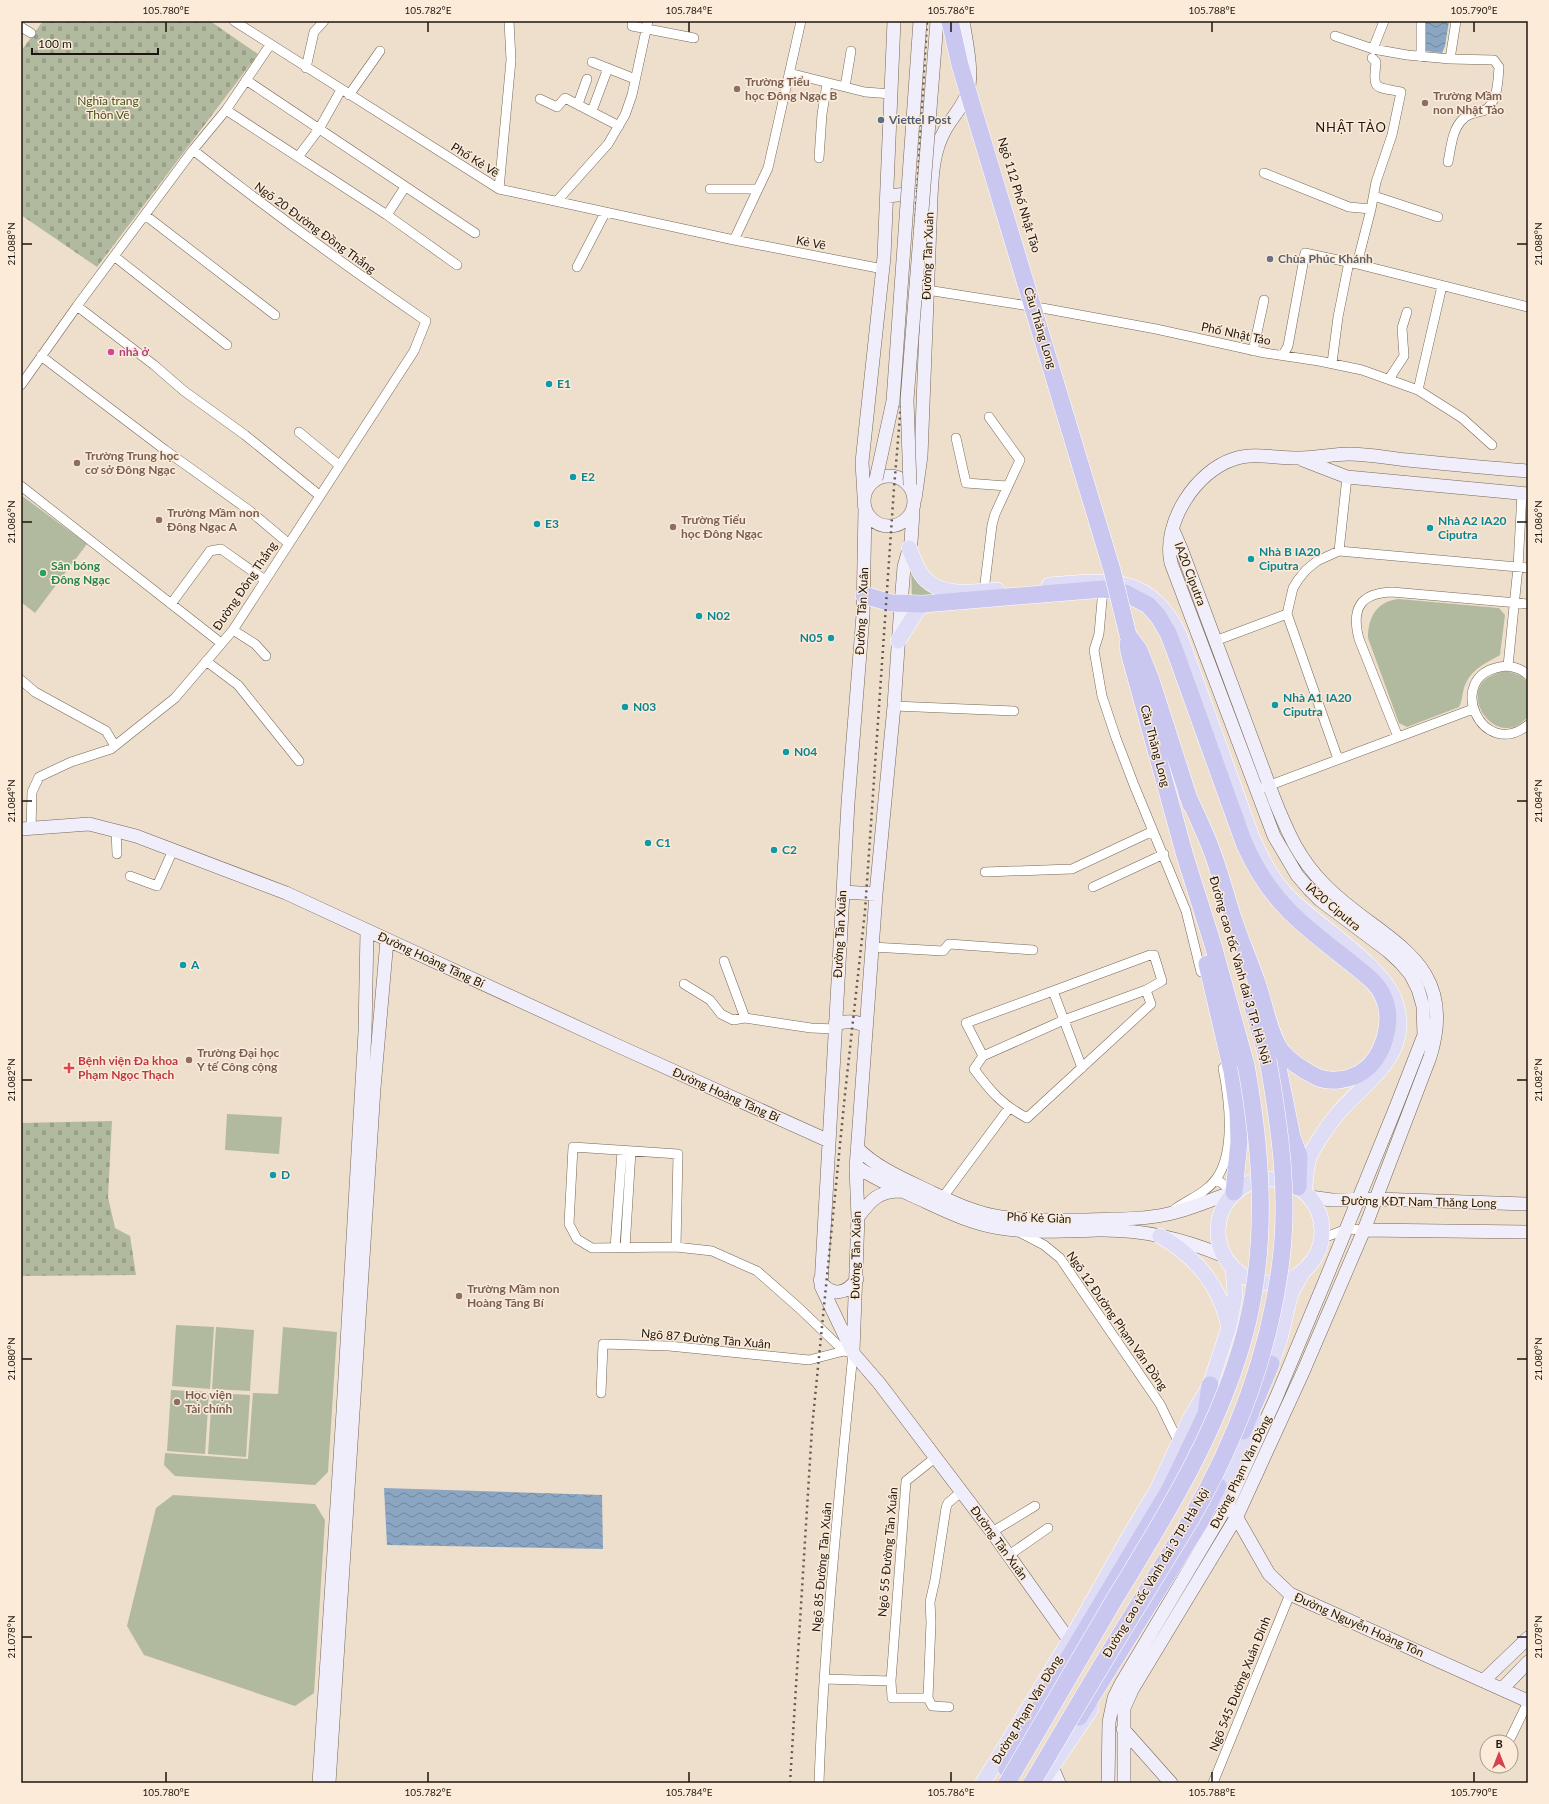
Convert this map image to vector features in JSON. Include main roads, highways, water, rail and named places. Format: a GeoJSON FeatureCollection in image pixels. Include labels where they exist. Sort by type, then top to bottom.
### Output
{"type":"FeatureCollection","features":[{"type":"Feature","properties":{"kind":"highway","name":"Cầu Thăng Long"},"geometry":{"type":"LineString","coordinates":[[950,21],[976,118],[1110,563],[1128,635],[1129,652],[1185,856]]}},
{"type":"Feature","properties":{"kind":"highway"},"geometry":{"type":"LineString","coordinates":[[864,595],[882,602],[923,604],[1103,589],[1126,593],[1148,605],[1158,616],[1175,651],[1244,843],[1256,868],[1273,893],[1288,911],[1374,983],[1382,994],[1387,1006],[1388,1022],[1382,1048],[1373,1064],[1358,1075],[1332,1080],[1319,1078],[1293,1062],[1282,1052],[1269,1021],[1257,982],[1234,921],[1211,848],[1188,794]]}},
{"type":"Feature","properties":{"kind":"highway","name":"Cầu Thăng Long"},"geometry":{"type":"LineString","coordinates":[[1128,635],[1139,650],[1152,680],[1188,794]]}},
{"type":"Feature","properties":{"kind":"highway","name":"Đường cao tốc Vành đai 3 TP. Hà Nội"},"geometry":{"type":"LineString","coordinates":[[1032,1783],[1191,1517],[1224,1453],[1254,1381],[1275,1304],[1283,1232],[1284,1177],[1281,1142],[1268,1060],[1248,987],[1188,794]]}},
{"type":"Feature","properties":{"kind":"highway"},"geometry":{"type":"LineString","coordinates":[[1185,856],[1214,999],[1232,1071],[1238,1112],[1239,1142],[1234,1192]]}},
{"type":"Feature","properties":{"kind":"highway","name":"Đường cao tốc Vành đai 3 TP. Hà Nội"},"geometry":{"type":"LineString","coordinates":[[1007,1783],[1177,1494],[1195,1460],[1220,1406],[1238,1355],[1249,1313],[1258,1261],[1260,1230],[1260,1166],[1254,1108],[1246,1065],[1213,945],[1185,856]]}},
{"type":"Feature","properties":{"kind":"highway"},"geometry":{"type":"LineString","coordinates":[[1269,1021],[1291,1130],[1299,1156],[1304,1192]]}},
{"type":"Feature","properties":{"kind":"highway"},"geometry":{"type":"LineString","coordinates":[[1032,1783],[1094,1694],[1200,1522],[1223,1476],[1271,1364]]}},
{"type":"Feature","properties":{"kind":"highway"},"geometry":{"type":"LineString","coordinates":[[1002,1783],[1017,1749],[1059,1674],[1170,1489],[1206,1414],[1210,1385]]}},
{"type":"Feature","properties":{"kind":"main road"},"geometry":{"type":"LineString","coordinates":[[909,548],[920,574],[931,584],[943,590],[959,592],[984,591],[1107,582],[1124,584],[1137,588],[1148,595],[1159,604],[1174,623],[1252,837],[1262,860],[1289,897],[1366,962],[1378,974],[1390,988],[1396,1003],[1399,1018],[1398,1034],[1394,1050],[1387,1063],[1373,1079],[1338,1113],[1316,1146],[1309,1158],[1304,1192]]}},
{"type":"Feature","properties":{"kind":"main road"},"geometry":{"type":"LineString","coordinates":[[898,641],[923,604]]}},
{"type":"Feature","properties":{"kind":"main road"},"geometry":{"type":"LineString","coordinates":[[1262,1179],[1277,1179],[1304,1192],[1318,1208],[1321,1217],[1323,1238],[1314,1261],[1303,1272],[1291,1279],[1277,1283],[1263,1283],[1228,1262],[1218,1240],[1218,1222],[1224,1206],[1234,1192],[1247,1184],[1262,1179]]}},
{"type":"Feature","properties":{"kind":"main road"},"geometry":{"type":"LineString","coordinates":[[1160,1236],[1188,1254],[1214,1285],[1221,1300],[1228,1327]]}},
{"type":"Feature","properties":{"kind":"main road","name":"Đường Phạm Văn Đồng"},"geometry":{"type":"LineString","coordinates":[[982,1783],[1069,1640],[1158,1488],[1179,1443],[1210,1385],[1228,1327],[1235,1295],[1228,1262]]}},
{"type":"Feature","properties":{"kind":"main road","name":"Đường Phạm Văn Đồng"},"geometry":{"type":"LineString","coordinates":[[1041,1783],[1122,1662],[1206,1525],[1229,1480],[1250,1432],[1280,1339],[1292,1291],[1303,1272]]}},
{"type":"Feature","properties":{"kind":"main road","name":"Đường Phạm Văn Đồng"},"geometry":{"type":"LineString","coordinates":[[1032,1783],[1194,1518],[1217,1473],[1248,1402],[1271,1364]]}},
{"type":"Feature","properties":{"kind":"main road"},"geometry":{"type":"LineString","coordinates":[[1002,1783],[1175,1486],[1211,1413],[1210,1385]]}},
{"type":"Feature","properties":{"kind":"water"},"geometry":{"type":"Polygon","coordinates":[[[1424,21],[1449,21],[1445,46],[1442,53],[1425,51],[1424,21]]]}},
{"type":"Feature","properties":{"kind":"water"},"geometry":{"type":"Polygon","coordinates":[[[384,1488],[602,1495],[603,1549],[387,1545],[384,1488]]]}},
{"type":"Feature","properties":{"kind":"railway"},"geometry":{"type":"LineString","coordinates":[[790,1783],[812,1428],[845,1094],[865,911],[894,488],[913,261],[927,21]]}},
{"type":"Feature","properties":{"kind":"place","name":"Trường Tiểu học Đông Ngạc B"},"geometry":{"type":"Point","coordinates":[737,89]}},
{"type":"Feature","properties":{"kind":"place","name":"Trường Mầm non Nhật Tảo"},"geometry":{"type":"Point","coordinates":[1425,103]}},
{"type":"Feature","properties":{"kind":"place","name":"Viettel Post"},"geometry":{"type":"Point","coordinates":[881,120]}},
{"type":"Feature","properties":{"kind":"place","name":"Chùa Phúc Khánh"},"geometry":{"type":"Point","coordinates":[1270,259]}},
{"type":"Feature","properties":{"kind":"place","name":"nhà ở"},"geometry":{"type":"Point","coordinates":[111,352]}},
{"type":"Feature","properties":{"kind":"place","name":"E1"},"geometry":{"type":"Point","coordinates":[549,384]}},
{"type":"Feature","properties":{"kind":"place","name":"Trường Trung học cơ sở Đông Ngạc"},"geometry":{"type":"Point","coordinates":[77,463]}},
{"type":"Feature","properties":{"kind":"place","name":"E2"},"geometry":{"type":"Point","coordinates":[573,477]}},
{"type":"Feature","properties":{"kind":"place","name":"Trường Mầm non Đông Ngạc A"},"geometry":{"type":"Point","coordinates":[159,520]}},
{"type":"Feature","properties":{"kind":"place","name":"E3"},"geometry":{"type":"Point","coordinates":[537,524]}},
{"type":"Feature","properties":{"kind":"place","name":"Trường Tiểu học Đông Ngạc"},"geometry":{"type":"Point","coordinates":[673,527]}},
{"type":"Feature","properties":{"kind":"place","name":"Nhà A2 IA20 Ciputra"},"geometry":{"type":"Point","coordinates":[1430,528]}},
{"type":"Feature","properties":{"kind":"place","name":"Nhà B IA20 Ciputra"},"geometry":{"type":"Point","coordinates":[1251,559]}},
{"type":"Feature","properties":{"kind":"place","name":"Sân bóng Đông Ngạc"},"geometry":{"type":"Point","coordinates":[43,573]}},
{"type":"Feature","properties":{"kind":"place","name":"N02"},"geometry":{"type":"Point","coordinates":[699,616]}},
{"type":"Feature","properties":{"kind":"place","name":"N05"},"geometry":{"type":"Point","coordinates":[831,638]}},
{"type":"Feature","properties":{"kind":"place","name":"Nhà A1 IA20 Ciputra"},"geometry":{"type":"Point","coordinates":[1275,705]}},
{"type":"Feature","properties":{"kind":"place","name":"N03"},"geometry":{"type":"Point","coordinates":[625,707]}},
{"type":"Feature","properties":{"kind":"place","name":"N04"},"geometry":{"type":"Point","coordinates":[786,752]}},
{"type":"Feature","properties":{"kind":"place","name":"C1"},"geometry":{"type":"Point","coordinates":[648,843]}},
{"type":"Feature","properties":{"kind":"place","name":"C2"},"geometry":{"type":"Point","coordinates":[774,850]}},
{"type":"Feature","properties":{"kind":"place","name":"A"},"geometry":{"type":"Point","coordinates":[183,965]}},
{"type":"Feature","properties":{"kind":"place","name":"Trường Đại học Y tế Công cộng"},"geometry":{"type":"Point","coordinates":[189,1060]}},
{"type":"Feature","properties":{"kind":"place","name":"Bệnh viện Đa khoa Phạm Ngọc Thạch"},"geometry":{"type":"Point","coordinates":[69,1068]}},
{"type":"Feature","properties":{"kind":"place","name":"D"},"geometry":{"type":"Point","coordinates":[273,1175]}},
{"type":"Feature","properties":{"kind":"place","name":"Trường Mầm non Hoàng Tăng Bí"},"geometry":{"type":"Point","coordinates":[459,1296]}},
{"type":"Feature","properties":{"kind":"place","name":"Học viện Tài chính"},"geometry":{"type":"Point","coordinates":[177,1402]}},
{"type":"Feature","properties":{"kind":"district","name":"NHẬT TẢO"},"geometry":{"type":"Point","coordinates":[1351,127]}},
{"type":"Feature","properties":{"kind":"park label","name":"Nghĩa trang Thôn Vẽ"},"geometry":{"type":"Point","coordinates":[108,108]}}]}
